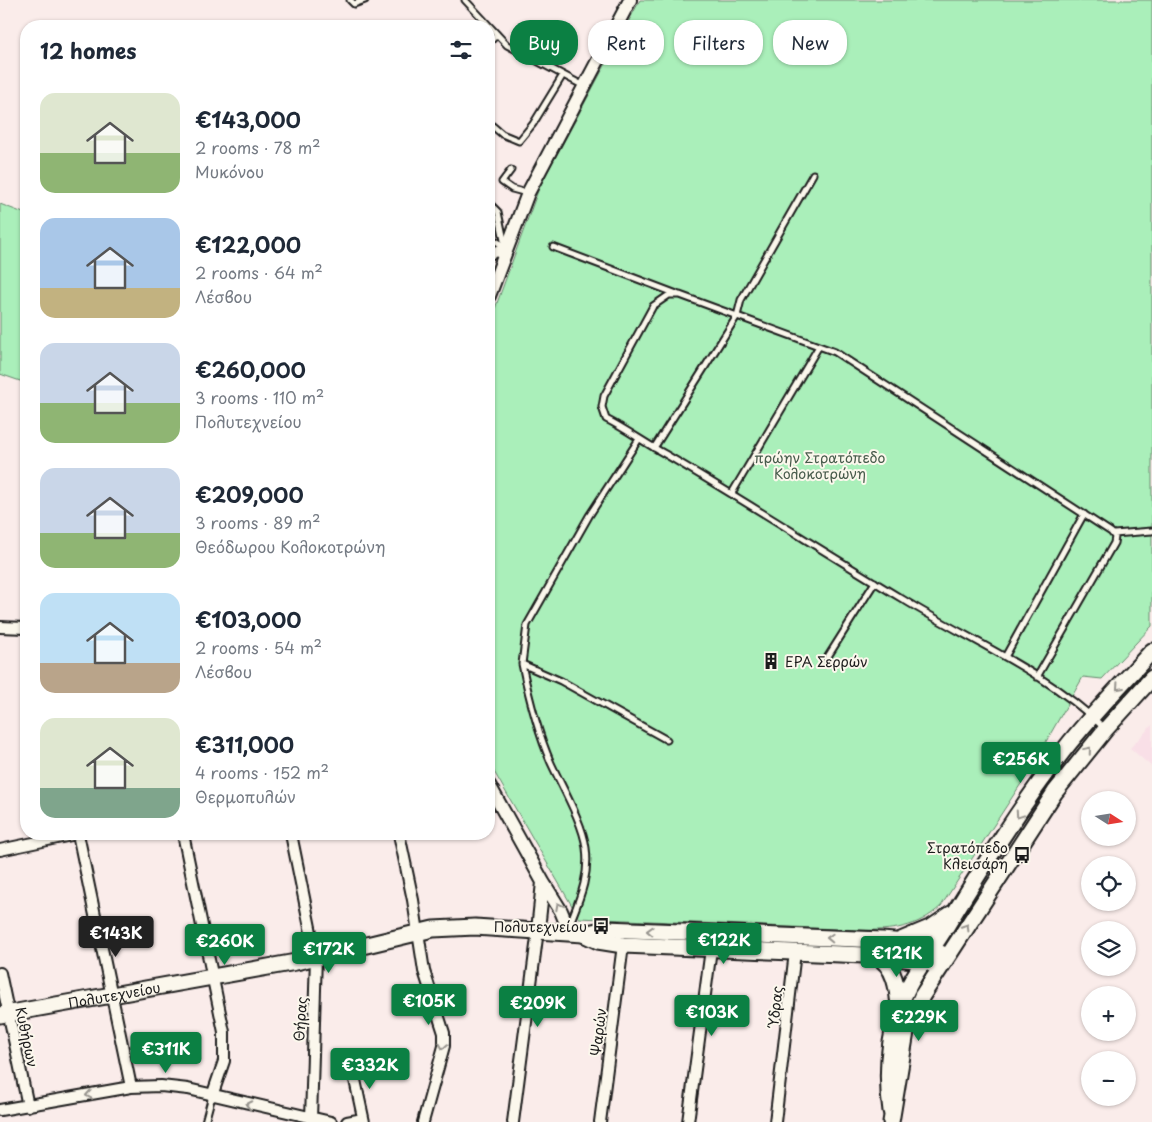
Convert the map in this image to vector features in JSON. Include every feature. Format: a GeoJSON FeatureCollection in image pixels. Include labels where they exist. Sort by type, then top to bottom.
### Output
{"type":"FeatureCollection","features":[{"type":"Feature","properties":{"kind":"main road"},"geometry":{"type":"LineString","coordinates":[[898,1010],[957,908],[1051,767],[1092,716],[1152,651]]}},
{"type":"Feature","properties":{"kind":"main road"},"geometry":{"type":"LineString","coordinates":[[891,1116],[909,1022],[943,962],[1055,792],[1105,730],[1152,678]]}},
{"type":"Feature","properties":{"kind":"main road"},"geometry":{"type":"LineString","coordinates":[[896,941],[932,927],[957,908]]}},
{"type":"Feature","properties":{"kind":"main road","name":"Πολυτεχνείου"},"geometry":{"type":"LineString","coordinates":[[4,1014],[214,977],[316,957],[418,932],[458,927],[574,931],[606,929],[896,941],[910,942],[929,955]]}},
{"type":"Feature","properties":{"kind":"main road","name":"Πολυτεχνείου"},"geometry":{"type":"LineString","coordinates":[[574,931],[598,941],[623,946],[874,956],[929,955]]}},
{"type":"Feature","properties":{"kind":"main road"},"geometry":{"type":"LineString","coordinates":[[929,955],[943,962]]}},
{"type":"Feature","properties":{"kind":"main road"},"geometry":{"type":"LineString","coordinates":[[874,956],[889,966],[896,989],[898,1010],[891,1047],[888,1078],[891,1116]]}},
{"type":"Feature","properties":{"kind":"street"},"geometry":{"type":"LineString","coordinates":[[495,278],[528,193],[625,4]]}},
{"type":"Feature","properties":{"kind":"street"},"geometry":{"type":"LineString","coordinates":[[495,252],[506,248]]}},
{"type":"Feature","properties":{"kind":"street"},"geometry":{"type":"LineString","coordinates":[[0,627],[20,628]]}},
{"type":"Feature","properties":{"kind":"street"},"geometry":{"type":"LineString","coordinates":[[495,796],[543,882],[574,931]]}},
{"type":"Feature","properties":{"kind":"street"},"geometry":{"type":"LineString","coordinates":[[0,850],[48,840]]}},
{"type":"Feature","properties":{"kind":"street"},"geometry":{"type":"LineString","coordinates":[[78,840],[131,1087]]}},
{"type":"Feature","properties":{"kind":"street"},"geometry":{"type":"LineString","coordinates":[[184,840],[214,977],[226,1048],[222,1069],[212,1096]]}},
{"type":"Feature","properties":{"kind":"street","name":"Θήρας"},"geometry":{"type":"LineString","coordinates":[[292,840],[316,957],[311,1119]]}},
{"type":"Feature","properties":{"kind":"street"},"geometry":{"type":"LineString","coordinates":[[400,840],[424,972],[438,1012],[444,1038],[442,1054],[423,1122]]}},
{"type":"Feature","properties":{"kind":"street"},"geometry":{"type":"LineString","coordinates":[[513,1122],[543,882]]}},
{"type":"Feature","properties":{"kind":"street","name":"Ψαρών"},"geometry":{"type":"LineString","coordinates":[[600,1122],[623,946]]}},
{"type":"Feature","properties":{"kind":"street"},"geometry":{"type":"LineString","coordinates":[[688,1122],[711,949]]}},
{"type":"Feature","properties":{"kind":"street","name":"Ύδρας"},"geometry":{"type":"LineString","coordinates":[[776,1122],[794,952]]}},
{"type":"Feature","properties":{"kind":"street","name":"Κυθήρων"},"geometry":{"type":"LineString","coordinates":[[0,973],[4,1014],[28,1106]]}},
{"type":"Feature","properties":{"kind":"street"},"geometry":{"type":"LineString","coordinates":[[347,1122],[363,1120],[352,1066]]}},
{"type":"Feature","properties":{"kind":"street"},"geometry":{"type":"LineString","coordinates":[[0,1110],[131,1087],[168,1086],[331,1122]]}},
{"type":"Feature","properties":{"kind":"lane"},"geometry":{"type":"LineString","coordinates":[[350,0],[354,4],[365,0]]}},
{"type":"Feature","properties":{"kind":"lane"},"geometry":{"type":"LineString","coordinates":[[465,0],[484,20]]}},
{"type":"Feature","properties":{"kind":"lane"},"geometry":{"type":"LineString","coordinates":[[495,36],[497,34],[507,45],[584,86]]}},
{"type":"Feature","properties":{"kind":"lane"},"geometry":{"type":"LineString","coordinates":[[495,128],[502,134],[519,140],[533,124],[563,75]]}},
{"type":"Feature","properties":{"kind":"lane"},"geometry":{"type":"LineString","coordinates":[[512,170],[502,182],[512,189],[528,193]]}},
{"type":"Feature","properties":{"kind":"lane"},"geometry":{"type":"LineString","coordinates":[[654,448],[737,316],[741,300],[752,279],[813,174]]}},
{"type":"Feature","properties":{"kind":"lane"},"geometry":{"type":"LineString","coordinates":[[495,209],[498,212],[506,248]]}},
{"type":"Feature","properties":{"kind":"lane"},"geometry":{"type":"LineString","coordinates":[[495,241],[506,248]]}},
{"type":"Feature","properties":{"kind":"lane"},"geometry":{"type":"LineString","coordinates":[[553,247],[835,352],[1114,534],[1152,531]]}},
{"type":"Feature","properties":{"kind":"lane"},"geometry":{"type":"LineString","coordinates":[[680,295],[669,295],[653,306],[604,396],[602,407],[606,419],[732,493],[949,627],[1005,657],[1063,693],[1092,716],[1105,730]]}},
{"type":"Feature","properties":{"kind":"lane"},"geometry":{"type":"LineString","coordinates":[[732,493],[819,346]]}},
{"type":"Feature","properties":{"kind":"lane"},"geometry":{"type":"LineString","coordinates":[[574,931],[586,883],[586,847],[572,807],[551,762],[532,712],[522,664],[527,626],[589,516],[639,439]]}},
{"type":"Feature","properties":{"kind":"lane"},"geometry":{"type":"LineString","coordinates":[[1005,657],[1084,514]]}},
{"type":"Feature","properties":{"kind":"lane"},"geometry":{"type":"LineString","coordinates":[[1037,677],[1114,543],[1114,534]]}},
{"type":"Feature","properties":{"kind":"lane"},"geometry":{"type":"LineString","coordinates":[[827,658],[875,582]]}},
{"type":"Feature","properties":{"kind":"lane"},"geometry":{"type":"LineString","coordinates":[[522,664],[561,681],[667,740]]}},
{"type":"Feature","properties":{"kind":"lane"},"geometry":{"type":"LineString","coordinates":[[205,1122],[212,1096]]}},
{"type":"Feature","properties":{"kind":"shaded area"},"geometry":{"type":"Polygon","coordinates":[[[1152,725],[1152,767],[1130,748],[1152,725]]]}},
{"type":"Feature","properties":{"kind":"green space","name":"πρώην Στρατόπεδο Κολοκοτρώνη"},"geometry":{"type":"Polygon","coordinates":[[[640,0],[1152,0],[1152,626],[1102,679],[1083,677],[1028,773],[941,906],[932,913],[913,924],[883,930],[579,918],[495,773],[495,309],[539,188],[605,65],[664,65],[664,20],[629,20],[640,0]]]}},
{"type":"Feature","properties":{"kind":"green space"},"geometry":{"type":"Polygon","coordinates":[[[0,204],[20,212],[20,381],[0,374],[0,204]]]}},
{"type":"Feature","properties":{"kind":"place","name":"ΕΡΑ Σερρών"},"geometry":{"type":"Point","coordinates":[771,661]}},
{"type":"Feature","properties":{"kind":"place","name":"Στρατόπεδο Κλεισάρη"},"geometry":{"type":"Point","coordinates":[1022,855]}},
{"type":"Feature","properties":{"kind":"place","name":"Πολυτεχνείου"},"geometry":{"type":"Point","coordinates":[601,926]}}]}
